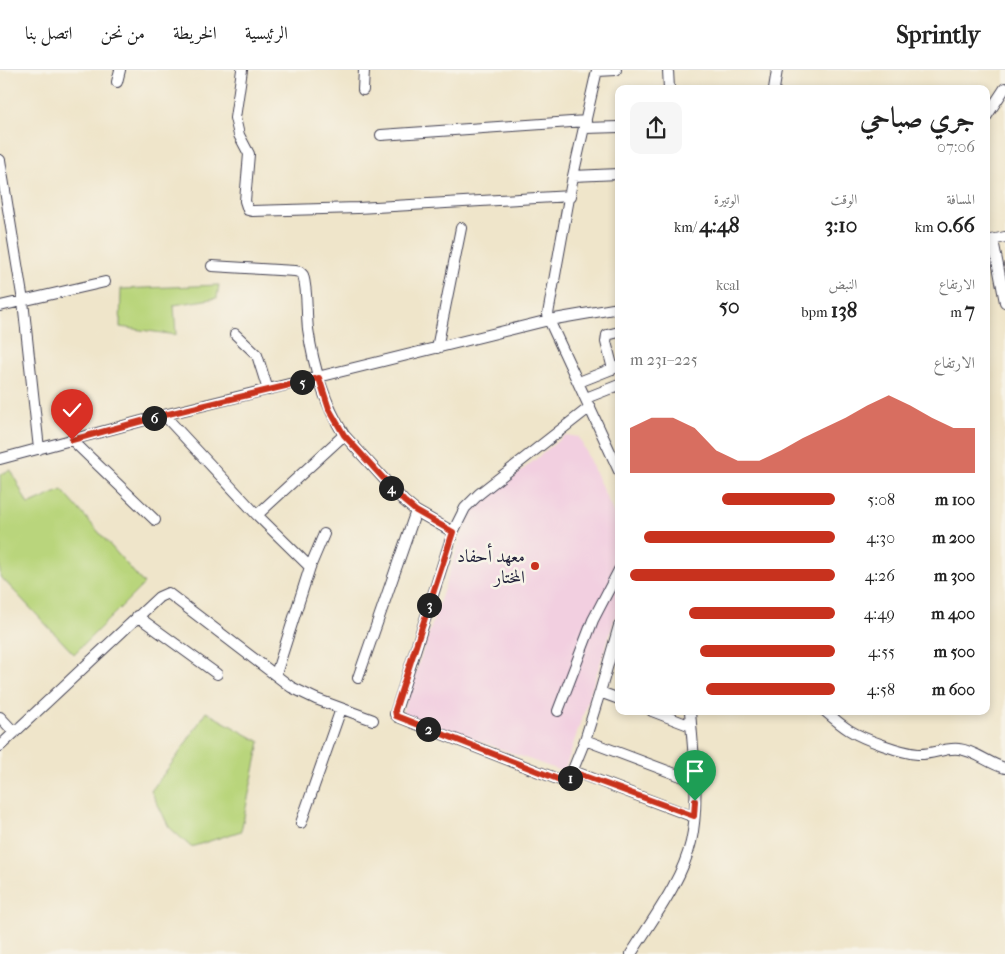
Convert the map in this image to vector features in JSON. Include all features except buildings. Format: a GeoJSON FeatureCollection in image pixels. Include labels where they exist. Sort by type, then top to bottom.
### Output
{"type":"FeatureCollection","features":[{"type":"Feature","properties":{"kind":"street"},"geometry":{"type":"LineString","coordinates":[[117,82],[120,70]]}},
{"type":"Feature","properties":{"kind":"street"},"geometry":{"type":"LineString","coordinates":[[242,70],[235,118],[240,135],[249,154],[245,201],[248,210],[252,212],[570,196]]}},
{"type":"Feature","properties":{"kind":"street"},"geometry":{"type":"LineString","coordinates":[[363,90],[364,70]]}},
{"type":"Feature","properties":{"kind":"street"},"geometry":{"type":"LineString","coordinates":[[615,462],[549,320],[548,306],[573,176],[597,70],[616,70]]}},
{"type":"Feature","properties":{"kind":"street"},"geometry":{"type":"LineString","coordinates":[[668,70],[669,85]]}},
{"type":"Feature","properties":{"kind":"street"},"geometry":{"type":"LineString","coordinates":[[775,85],[778,70]]}},
{"type":"Feature","properties":{"kind":"street"},"geometry":{"type":"LineString","coordinates":[[990,111],[1005,88]]}},
{"type":"Feature","properties":{"kind":"street"},"geometry":{"type":"LineString","coordinates":[[380,135],[586,124],[615,127]]}},
{"type":"Feature","properties":{"kind":"street"},"geometry":{"type":"LineString","coordinates":[[0,160],[23,301],[39,449]]}},
{"type":"Feature","properties":{"kind":"street"},"geometry":{"type":"LineString","coordinates":[[573,176],[615,174]]}},
{"type":"Feature","properties":{"kind":"street"},"geometry":{"type":"LineString","coordinates":[[438,348],[461,228]]}},
{"type":"Feature","properties":{"kind":"street"},"geometry":{"type":"LineString","coordinates":[[1005,237],[990,240],[1005,302]]}},
{"type":"Feature","properties":{"kind":"street"},"geometry":{"type":"LineString","coordinates":[[212,266],[300,272],[304,279],[308,331],[319,378],[329,409],[344,435],[391,488],[416,511],[453,532]]}},
{"type":"Feature","properties":{"kind":"street"},"geometry":{"type":"LineString","coordinates":[[0,306],[105,282]]}},
{"type":"Feature","properties":{"kind":"street"},"geometry":{"type":"LineString","coordinates":[[0,459],[164,415],[549,320],[615,309]]}},
{"type":"Feature","properties":{"kind":"street"},"geometry":{"type":"LineString","coordinates":[[615,333],[607,335],[606,342],[615,365]]}},
{"type":"Feature","properties":{"kind":"street"},"geometry":{"type":"LineString","coordinates":[[236,334],[257,355],[268,390]]}},
{"type":"Feature","properties":{"kind":"street"},"geometry":{"type":"LineString","coordinates":[[579,382],[615,368]]}},
{"type":"Feature","properties":{"kind":"street"},"geometry":{"type":"LineString","coordinates":[[615,387],[588,402],[465,508],[453,532],[395,714],[398,717],[560,780],[568,780],[585,740],[615,640]]}},
{"type":"Feature","properties":{"kind":"street"},"geometry":{"type":"LineString","coordinates":[[164,415],[257,515],[310,567]]}},
{"type":"Feature","properties":{"kind":"street"},"geometry":{"type":"LineString","coordinates":[[257,515],[344,435]]}},
{"type":"Feature","properties":{"kind":"street"},"geometry":{"type":"LineString","coordinates":[[72,440],[155,520]]}},
{"type":"Feature","properties":{"kind":"street"},"geometry":{"type":"LineString","coordinates":[[358,678],[416,511]]}},
{"type":"Feature","properties":{"kind":"street"},"geometry":{"type":"LineString","coordinates":[[276,674],[310,567],[324,534]]}},
{"type":"Feature","properties":{"kind":"street"},"geometry":{"type":"LineString","coordinates":[[558,711],[593,620],[615,578]]}},
{"type":"Feature","properties":{"kind":"street"},"geometry":{"type":"LineString","coordinates":[[0,746],[137,616],[159,596],[168,593],[299,691],[373,720]]}},
{"type":"Feature","properties":{"kind":"street"},"geometry":{"type":"LineString","coordinates":[[137,616],[217,674]]}},
{"type":"Feature","properties":{"kind":"street"},"geometry":{"type":"LineString","coordinates":[[600,692],[615,698]]}},
{"type":"Feature","properties":{"kind":"street"},"geometry":{"type":"LineString","coordinates":[[301,823],[341,709]]}},
{"type":"Feature","properties":{"kind":"street"},"geometry":{"type":"LineString","coordinates":[[662,715],[691,726]]}},
{"type":"Feature","properties":{"kind":"street"},"geometry":{"type":"LineString","coordinates":[[631,954],[680,872],[690,843],[694,816],[690,715]]}},
{"type":"Feature","properties":{"kind":"street"},"geometry":{"type":"LineString","coordinates":[[830,715],[858,735],[907,752],[926,754],[957,748],[969,750],[985,760],[1005,768]]}},
{"type":"Feature","properties":{"kind":"street"},"geometry":{"type":"LineString","coordinates":[[0,717],[14,732]]}},
{"type":"Feature","properties":{"kind":"street"},"geometry":{"type":"LineString","coordinates":[[585,740],[694,781]]}},
{"type":"Feature","properties":{"kind":"street"},"geometry":{"type":"LineString","coordinates":[[573,772],[694,816]]}},
{"type":"Feature","properties":{"kind":"shaded area","name":"معهد أحفاد المختار"},"geometry":{"type":"Polygon","coordinates":[[[565,435],[579,437],[615,516],[615,619],[564,772],[402,713],[469,514],[565,435]]]}},
{"type":"Feature","properties":{"kind":"green space"},"geometry":{"type":"Polygon","coordinates":[[[219,285],[217,298],[174,305],[176,335],[120,327],[121,289],[219,285]]]}},
{"type":"Feature","properties":{"kind":"green space"},"geometry":{"type":"Polygon","coordinates":[[[11,470],[28,505],[62,490],[144,584],[74,654],[0,576],[0,474],[11,470]]]}},
{"type":"Feature","properties":{"kind":"green space"},"geometry":{"type":"Polygon","coordinates":[[[206,712],[260,742],[241,831],[191,847],[169,827],[151,791],[178,755],[206,712]]]}},
{"type":"Feature","properties":{"kind":"place","name":"معهد أحفاد المختار"},"geometry":{"type":"Point","coordinates":[535,566]}},
{"type":"Feature","properties":{"kind":"route"},"geometry":{"type":"LineString","coordinates":[[72,440],[164,415],[319,378],[329,409],[344,435],[404,501],[416,511],[453,532],[395,710],[396,716],[560,780],[568,780],[573,772],[694,816],[695,801]]}}]}
